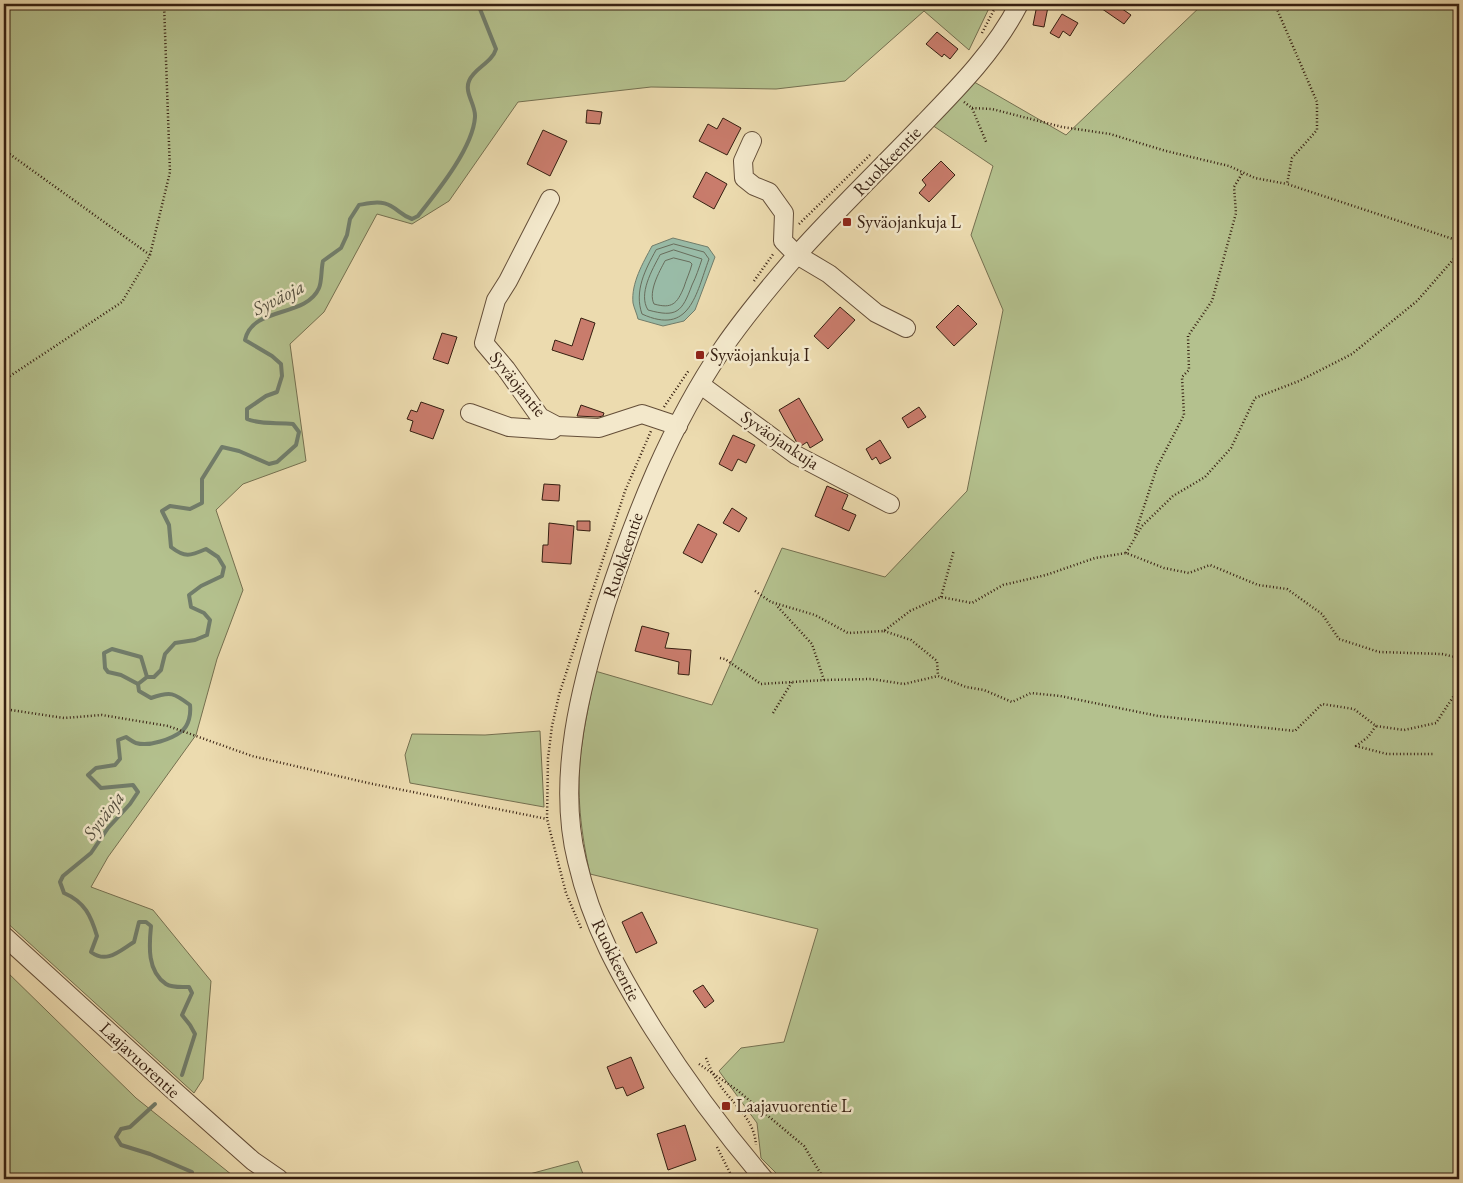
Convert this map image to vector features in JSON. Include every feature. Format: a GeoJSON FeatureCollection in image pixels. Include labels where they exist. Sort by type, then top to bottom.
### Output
{"type":"FeatureCollection","features":[{"type":"Feature","properties":{"kind":"street","name":"Ruokkeentie"},"geometry":{"type":"LineString","coordinates":[[764,1179],[678,1068],[618,972],[602,938],[586,894],[576,857],[570,818],[570,775],[573,733],[581,691],[592,648],[643,498],[678,426],[723,348],[797,255],[952,94],[997,39],[1019,4]]}},
{"type":"Feature","properties":{"kind":"street"},"geometry":{"type":"LineString","coordinates":[[752,141],[743,161],[744,178],[754,186],[769,192],[784,213],[782,241],[797,255],[829,274],[876,313],[906,328]]}},
{"type":"Feature","properties":{"kind":"street","name":"Syväojantie"},"geometry":{"type":"LineString","coordinates":[[550,199],[508,281],[496,300],[484,343],[506,369],[540,417],[557,426],[599,428],[642,414],[678,426]]}},
{"type":"Feature","properties":{"kind":"street","name":"Syväojankuja"},"geometry":{"type":"LineString","coordinates":[[701,385],[796,455],[890,504]]}},
{"type":"Feature","properties":{"kind":"street"},"geometry":{"type":"LineString","coordinates":[[470,413],[509,427],[552,430],[557,426]]}},
{"type":"Feature","properties":{"kind":"street","name":"Laajavuorentie"},"geometry":{"type":"LineString","coordinates":[[4,936],[172,1090],[253,1161],[279,1179]]}},
{"type":"Feature","properties":{"kind":"path"},"geometry":{"type":"LineString","coordinates":[[4,380],[122,302],[150,255],[170,172],[164,4]]}},
{"type":"Feature","properties":{"kind":"path"},"geometry":{"type":"LineString","coordinates":[[979,38],[997,4]]}},
{"type":"Feature","properties":{"kind":"path"},"geometry":{"type":"LineString","coordinates":[[1276,4],[1317,102],[1317,130],[1292,158],[1287,184]]}},
{"type":"Feature","properties":{"kind":"path"},"geometry":{"type":"LineString","coordinates":[[952,94],[972,108],[992,109],[1062,126],[1110,134],[1166,151],[1229,166],[1255,178],[1287,184],[1459,242]]}},
{"type":"Feature","properties":{"kind":"path"},"geometry":{"type":"LineString","coordinates":[[972,108],[987,144]]}},
{"type":"Feature","properties":{"kind":"path"},"geometry":{"type":"LineString","coordinates":[[4,150],[150,255]]}},
{"type":"Feature","properties":{"kind":"path"},"geometry":{"type":"LineString","coordinates":[[750,287],[782,241],[819,202],[876,150]]}},
{"type":"Feature","properties":{"kind":"path"},"geometry":{"type":"LineString","coordinates":[[1133,540],[1158,467],[1184,415],[1182,377],[1189,370],[1188,336],[1212,301],[1236,213],[1234,187],[1243,172]]}},
{"type":"Feature","properties":{"kind":"path"},"geometry":{"type":"LineString","coordinates":[[1126,553],[1142,526],[1173,496],[1206,477],[1231,448],[1255,398],[1299,381],[1352,354],[1417,301],[1459,253]]}},
{"type":"Feature","properties":{"kind":"path"},"geometry":{"type":"LineString","coordinates":[[583,932],[566,892],[548,818],[548,758],[552,726],[559,696],[626,491],[656,418],[694,363]]}},
{"type":"Feature","properties":{"kind":"path"},"geometry":{"type":"LineString","coordinates":[[941,597],[954,550]]}},
{"type":"Feature","properties":{"kind":"path"},"geometry":{"type":"LineString","coordinates":[[884,631],[910,611],[941,597],[972,603],[1003,585],[1046,575],[1095,558],[1126,553],[1164,568],[1189,573],[1210,565],[1258,584],[1287,589],[1322,614],[1339,639],[1379,652],[1442,654],[1459,658]]}},
{"type":"Feature","properties":{"kind":"path"},"geometry":{"type":"LineString","coordinates":[[755,591],[775,604],[812,644],[824,680]]}},
{"type":"Feature","properties":{"kind":"path"},"geometry":{"type":"LineString","coordinates":[[775,604],[815,615],[848,633],[884,631],[911,640],[937,661],[938,676]]}},
{"type":"Feature","properties":{"kind":"path"},"geometry":{"type":"LineString","coordinates":[[720,658],[726,659],[761,684],[871,679],[904,684],[938,676],[966,687],[984,690],[1012,702],[1031,692],[1158,716],[1296,731],[1322,704],[1354,708],[1376,726],[1404,730],[1436,723],[1459,688]]}},
{"type":"Feature","properties":{"kind":"path"},"geometry":{"type":"LineString","coordinates":[[773,713],[792,682]]}},
{"type":"Feature","properties":{"kind":"path"},"geometry":{"type":"LineString","coordinates":[[4,709],[64,718],[102,715],[168,726],[252,756],[368,783],[548,818]]}},
{"type":"Feature","properties":{"kind":"path"},"geometry":{"type":"LineString","coordinates":[[1376,726],[1368,737],[1356,746],[1387,754],[1434,754]]}},
{"type":"Feature","properties":{"kind":"path"},"geometry":{"type":"LineString","coordinates":[[706,1058],[713,1073],[755,1132],[756,1152],[750,1162]]}},
{"type":"Feature","properties":{"kind":"path"},"geometry":{"type":"LineString","coordinates":[[699,1064],[737,1090],[804,1146],[824,1179]]}},
{"type":"Feature","properties":{"kind":"path"},"geometry":{"type":"LineString","coordinates":[[717,1145],[733,1179]]}},
{"type":"Feature","properties":{"kind":"shaded area"},"geometry":{"type":"Polygon","coordinates":[[[4,4],[991,4],[969,50],[924,11],[845,81],[776,89],[651,87],[518,102],[449,201],[412,224],[377,214],[324,312],[290,344],[306,461],[243,484],[216,510],[243,590],[217,659],[196,735],[108,857],[91,887],[153,910],[211,981],[203,1079],[194,1093],[4,920],[4,4]]]}},
{"type":"Feature","properties":{"kind":"shaded area"},"geometry":{"type":"Polygon","coordinates":[[[1203,4],[1459,4],[1459,1179],[782,1179],[761,1158],[757,1123],[719,1071],[741,1048],[784,1042],[818,929],[590,874],[582,828],[579,782],[582,741],[595,671],[712,705],[782,548],[885,577],[967,491],[1003,310],[971,235],[993,166],[929,123],[969,79],[1066,135],[1203,4]]]}},
{"type":"Feature","properties":{"kind":"shaded area"},"geometry":{"type":"Polygon","coordinates":[[[540,731],[544,807],[410,783],[405,755],[412,734],[485,735],[540,731]]]}},
{"type":"Feature","properties":{"kind":"shaded area"},"geometry":{"type":"Polygon","coordinates":[[[4,969],[136,1098],[237,1179],[4,1179],[4,969]]]}},
{"type":"Feature","properties":{"kind":"shaded area"},"geometry":{"type":"Polygon","coordinates":[[[578,1161],[585,1179],[511,1179],[578,1161]]]}},
{"type":"Feature","properties":{"kind":"water"},"geometry":{"type":"Polygon","coordinates":[[[673,238],[708,247],[715,257],[695,310],[684,321],[663,326],[638,319],[633,296],[638,273],[652,246],[673,238]]]}},
{"type":"Feature","properties":{"kind":"building"},"geometry":{"type":"Polygon","coordinates":[[[1095,4],[1115,4],[1131,15],[1124,24],[1095,4]]]}},
{"type":"Feature","properties":{"kind":"building"},"geometry":{"type":"Polygon","coordinates":[[[1037,5],[1048,7],[1044,27],[1033,25],[1037,5]]]}},
{"type":"Feature","properties":{"kind":"building"},"geometry":{"type":"Polygon","coordinates":[[[1062,14],[1078,23],[1070,36],[1063,31],[1059,38],[1050,33],[1062,14]]]}},
{"type":"Feature","properties":{"kind":"building"},"geometry":{"type":"Polygon","coordinates":[[[937,32],[958,49],[950,59],[944,54],[942,57],[926,44],[937,32]]]}},
{"type":"Feature","properties":{"kind":"building"},"geometry":{"type":"Polygon","coordinates":[[[587,110],[602,112],[600,124],[586,123],[587,110]]]}},
{"type":"Feature","properties":{"kind":"building"},"geometry":{"type":"Polygon","coordinates":[[[723,118],[741,128],[727,155],[699,141],[708,124],[717,129],[723,118]]]}},
{"type":"Feature","properties":{"kind":"building"},"geometry":{"type":"Polygon","coordinates":[[[543,130],[567,141],[550,176],[527,164],[543,130]]]}},
{"type":"Feature","properties":{"kind":"building"},"geometry":{"type":"Polygon","coordinates":[[[941,161],[955,175],[929,202],[919,193],[926,185],[922,180],[941,161]]]}},
{"type":"Feature","properties":{"kind":"building"},"geometry":{"type":"Polygon","coordinates":[[[706,172],[727,184],[714,209],[693,197],[706,172]]]}},
{"type":"Feature","properties":{"kind":"building"},"geometry":{"type":"Polygon","coordinates":[[[958,305],[977,324],[954,346],[936,327],[958,305]]]}},
{"type":"Feature","properties":{"kind":"building"},"geometry":{"type":"Polygon","coordinates":[[[840,307],[855,320],[828,349],[814,336],[840,307]]]}},
{"type":"Feature","properties":{"kind":"building"},"geometry":{"type":"Polygon","coordinates":[[[581,318],[595,323],[583,360],[552,350],[555,340],[572,346],[581,318]]]}},
{"type":"Feature","properties":{"kind":"building"},"geometry":{"type":"Polygon","coordinates":[[[442,333],[457,337],[448,364],[433,359],[442,333]]]}},
{"type":"Feature","properties":{"kind":"building"},"geometry":{"type":"Polygon","coordinates":[[[799,398],[823,440],[810,448],[807,442],[801,446],[797,443],[779,410],[799,398]]]}},
{"type":"Feature","properties":{"kind":"building"},"geometry":{"type":"Polygon","coordinates":[[[421,402],[444,410],[433,439],[410,431],[413,421],[407,419],[411,410],[417,412],[421,402]]]}},
{"type":"Feature","properties":{"kind":"building"},"geometry":{"type":"Polygon","coordinates":[[[581,405],[604,413],[603,416],[577,416],[581,405]]]}},
{"type":"Feature","properties":{"kind":"building"},"geometry":{"type":"Polygon","coordinates":[[[919,407],[926,417],[908,428],[902,418],[919,407]]]}},
{"type":"Feature","properties":{"kind":"building"},"geometry":{"type":"Polygon","coordinates":[[[733,435],[755,445],[746,463],[738,459],[732,471],[719,464],[733,435]]]}},
{"type":"Feature","properties":{"kind":"building"},"geometry":{"type":"Polygon","coordinates":[[[880,440],[891,458],[880,464],[876,457],[872,460],[866,449],[880,440]]]}},
{"type":"Feature","properties":{"kind":"building"},"geometry":{"type":"Polygon","coordinates":[[[544,484],[560,485],[559,501],[542,500],[544,484]]]}},
{"type":"Feature","properties":{"kind":"building"},"geometry":{"type":"Polygon","coordinates":[[[827,486],[848,495],[842,509],[856,515],[849,531],[815,516],[827,486]]]}},
{"type":"Feature","properties":{"kind":"building"},"geometry":{"type":"Polygon","coordinates":[[[732,508],[747,518],[739,532],[723,523],[732,508]]]}},
{"type":"Feature","properties":{"kind":"building"},"geometry":{"type":"Polygon","coordinates":[[[577,521],[590,521],[590,531],[577,530],[577,521]]]}},
{"type":"Feature","properties":{"kind":"building"},"geometry":{"type":"Polygon","coordinates":[[[549,523],[574,526],[571,564],[542,562],[543,545],[548,545],[549,523]]]}},
{"type":"Feature","properties":{"kind":"building"},"geometry":{"type":"Polygon","coordinates":[[[698,524],[717,534],[702,563],[683,553],[698,524]]]}},
{"type":"Feature","properties":{"kind":"building"},"geometry":{"type":"Polygon","coordinates":[[[642,626],[669,633],[665,648],[691,650],[689,675],[678,674],[679,662],[635,651],[642,626]]]}},
{"type":"Feature","properties":{"kind":"building"},"geometry":{"type":"Polygon","coordinates":[[[642,912],[657,943],[636,953],[622,922],[642,912]]]}},
{"type":"Feature","properties":{"kind":"building"},"geometry":{"type":"Polygon","coordinates":[[[703,985],[714,1001],[705,1008],[693,991],[703,985]]]}},
{"type":"Feature","properties":{"kind":"building"},"geometry":{"type":"Polygon","coordinates":[[[631,1057],[644,1088],[627,1096],[623,1087],[616,1089],[607,1067],[631,1057]]]}},
{"type":"Feature","properties":{"kind":"building"},"geometry":{"type":"Polygon","coordinates":[[[685,1125],[696,1160],[668,1170],[657,1134],[685,1125]]]}},
{"type":"Feature","properties":{"kind":"waterway","name":"Syväoja"},"geometry":{"type":"LineString","coordinates":[[182,1075],[195,1034],[182,1015],[192,993],[189,987],[174,987],[166,984],[155,972],[150,950],[151,926],[146,922],[139,922],[134,942],[113,955],[102,957],[97,955],[91,952],[97,936],[86,910],[77,901],[64,893],[60,882],[63,876],[91,853],[108,828],[130,804],[138,792],[133,785],[101,788],[88,775],[96,768],[115,765],[120,759],[118,740],[126,737],[141,744],[160,742],[182,731],[188,723],[190,705],[172,694],[163,694],[151,698],[139,691],[138,684],[147,677],[154,677],[161,670],[165,654],[175,643],[195,640],[207,635],[210,620],[204,613],[191,607],[189,595],[201,586],[222,576],[224,567],[218,557],[206,549],[188,555],[180,553],[171,547],[169,525],[162,511],[170,506],[190,509],[202,503],[202,479],[222,447],[239,451],[269,464],[277,462],[296,445],[299,432],[293,424],[264,423],[247,419],[247,409],[266,396],[277,392],[282,376],[281,364],[272,356],[245,340],[250,329],[258,322],[303,304],[312,297],[320,285],[323,261],[341,248],[347,235],[350,219],[359,205],[375,202],[383,203],[412,219],[418,216],[444,182],[461,156],[473,129],[475,113],[468,90],[469,81],[471,76],[491,58],[496,49],[478,4]]}},
{"type":"Feature","properties":{"kind":"waterway"},"geometry":{"type":"LineString","coordinates":[[138,684],[121,675],[108,672],[105,668],[104,653],[112,649],[141,657],[147,677]]}},
{"type":"Feature","properties":{"kind":"waterway","name":"Syväoja"},"geometry":{"type":"LineString","coordinates":[[155,1104],[130,1127],[121,1129],[116,1137],[121,1145],[150,1154],[192,1172],[192,1179]]}},
{"type":"Feature","properties":{"kind":"place","name":"Syväojankuja L"},"geometry":{"type":"Point","coordinates":[847,222]}},
{"type":"Feature","properties":{"kind":"place","name":"Syväojankuja I"},"geometry":{"type":"Point","coordinates":[700,355]}},
{"type":"Feature","properties":{"kind":"place","name":"Laajavuorentie L"},"geometry":{"type":"Point","coordinates":[726,1106]}}]}
